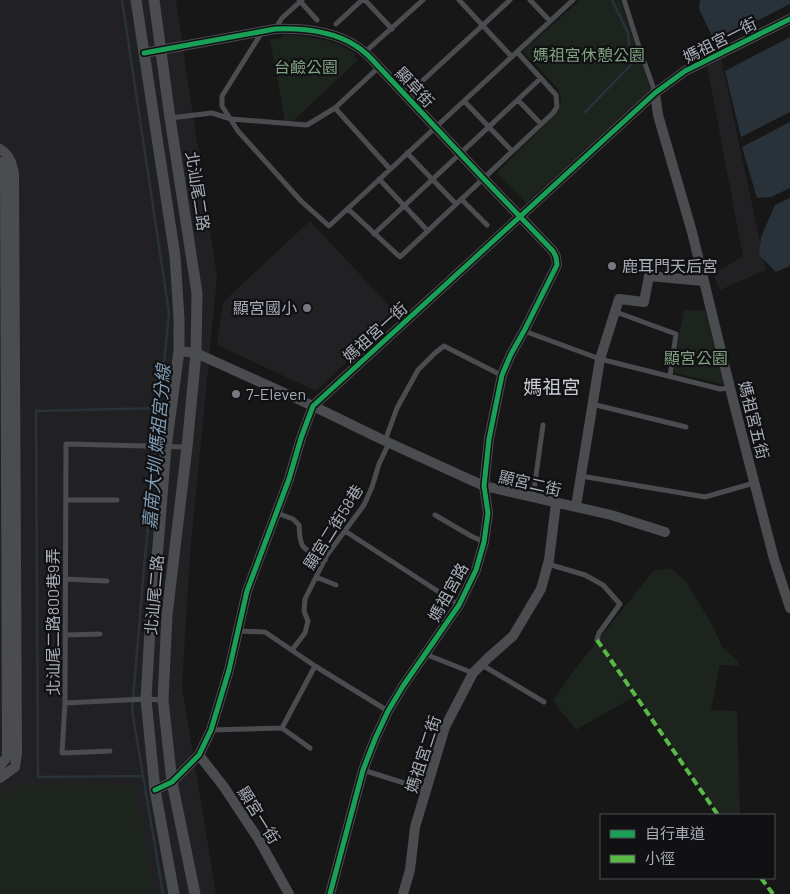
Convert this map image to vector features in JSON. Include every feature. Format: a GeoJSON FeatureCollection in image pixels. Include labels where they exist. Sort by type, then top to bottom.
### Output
{"type":"FeatureCollection","features":[{"type":"Feature","properties":{"kind":"street","name":"北汕尾二路"},"geometry":{"type":"LineString","coordinates":[[136,0],[175,256],[179,319],[180,352],[166,447],[146,699],[155,790],[174,894]]}},
{"type":"Feature","properties":{"kind":"street","name":"北汕尾二路"},"geometry":{"type":"LineString","coordinates":[[154,0],[197,293],[196,353],[167,615],[163,700],[172,782],[195,894]]}},
{"type":"Feature","properties":{"kind":"street","name":"媽祖宮一街"},"geometry":{"type":"LineString","coordinates":[[155,790],[172,782],[199,755],[211,730],[247,591],[277,513],[313,406],[655,93],[685,71],[790,19]]}},
{"type":"Feature","properties":{"kind":"street","name":"顯草街"},"geometry":{"type":"LineString","coordinates":[[144,53],[275,29],[292,28],[320,32],[341,38],[365,52],[520,216]]}},
{"type":"Feature","properties":{"kind":"street","name":"媽祖宮五街"},"geometry":{"type":"LineString","coordinates":[[655,93],[658,115],[692,232],[754,483],[774,558],[790,608]]}},
{"type":"Feature","properties":{"kind":"street"},"geometry":{"type":"LineString","coordinates":[[0,149],[11,160],[14,174],[17,754],[15,767],[0,778]]}},
{"type":"Feature","properties":{"kind":"street"},"geometry":{"type":"LineString","coordinates":[[0,162],[5,173],[7,757],[0,766]]}},
{"type":"Feature","properties":{"kind":"street","name":"媽祖宮路"},"geometry":{"type":"LineString","coordinates":[[330,894],[363,770],[375,739],[388,711],[403,686],[459,605],[476,570],[484,542],[488,513],[484,486],[489,439],[502,376],[511,354],[557,265],[553,251],[520,216]]}},
{"type":"Feature","properties":{"kind":"street"},"geometry":{"type":"LineString","coordinates":[[576,506],[600,359],[620,298],[644,302],[649,276],[703,281]]}},
{"type":"Feature","properties":{"kind":"street","name":"顯宮二街"},"geometry":{"type":"LineString","coordinates":[[180,352],[196,353],[484,486],[576,506],[665,532]]}},
{"type":"Feature","properties":{"kind":"street","name":"媽祖宮二街"},"geometry":{"type":"LineString","coordinates":[[403,894],[410,870],[415,828],[445,727],[473,673],[513,636],[541,589],[548,564],[556,503]]}},
{"type":"Feature","properties":{"kind":"street","name":"顯宮一街"},"geometry":{"type":"LineString","coordinates":[[199,755],[224,787],[259,840],[289,894]]}},
{"type":"Feature","properties":{"kind":"lane"},"geometry":{"type":"LineString","coordinates":[[275,29],[282,18],[300,0],[317,20]]}},
{"type":"Feature","properties":{"kind":"lane"},"geometry":{"type":"LineString","coordinates":[[336,24],[363,0],[392,29]]}},
{"type":"Feature","properties":{"kind":"lane"},"geometry":{"type":"LineString","coordinates":[[365,52],[424,0]]}},
{"type":"Feature","properties":{"kind":"lane"},"geometry":{"type":"LineString","coordinates":[[459,0],[512,57]]}},
{"type":"Feature","properties":{"kind":"lane"},"geometry":{"type":"LineString","coordinates":[[406,96],[510,0]]}},
{"type":"Feature","properties":{"kind":"lane"},"geometry":{"type":"LineString","coordinates":[[530,0],[550,21]]}},
{"type":"Feature","properties":{"kind":"lane"},"geometry":{"type":"LineString","coordinates":[[263,31],[222,96],[222,106],[238,131],[301,201],[329,226],[573,0]]}},
{"type":"Feature","properties":{"kind":"lane"},"geometry":{"type":"LineString","coordinates":[[624,0],[655,93]]}},
{"type":"Feature","properties":{"kind":"lane"},"geometry":{"type":"LineString","coordinates":[[348,209],[400,258],[557,107],[556,95],[517,52]]}},
{"type":"Feature","properties":{"kind":"lane"},"geometry":{"type":"LineString","coordinates":[[170,118],[212,113],[231,119],[307,126],[335,108],[379,66]]}},
{"type":"Feature","properties":{"kind":"lane"},"geometry":{"type":"LineString","coordinates":[[374,234],[541,78]]}},
{"type":"Feature","properties":{"kind":"lane"},"geometry":{"type":"LineString","coordinates":[[518,100],[541,124]]}},
{"type":"Feature","properties":{"kind":"lane"},"geometry":{"type":"LineString","coordinates":[[464,101],[512,151]]}},
{"type":"Feature","properties":{"kind":"lane"},"geometry":{"type":"LineString","coordinates":[[335,108],[390,169]]}},
{"type":"Feature","properties":{"kind":"lane"},"geometry":{"type":"LineString","coordinates":[[407,153],[456,204]]}},
{"type":"Feature","properties":{"kind":"lane"},"geometry":{"type":"LineString","coordinates":[[379,179],[428,231]]}},
{"type":"Feature","properties":{"kind":"lane"},"geometry":{"type":"LineString","coordinates":[[461,199],[487,225]]}},
{"type":"Feature","properties":{"kind":"lane"},"geometry":{"type":"LineString","coordinates":[[616,312],[676,334],[670,376]]}},
{"type":"Feature","properties":{"kind":"lane"},"geometry":{"type":"LineString","coordinates":[[524,331],[600,359],[720,389],[730,388]]}},
{"type":"Feature","properties":{"kind":"lane","name":"顯宮二街58巷"},"geometry":{"type":"LineString","coordinates":[[292,650],[305,633],[308,621],[304,611],[305,599],[325,560],[364,505],[372,487],[397,408],[418,370],[444,346],[502,376]]}},
{"type":"Feature","properties":{"kind":"lane"},"geometry":{"type":"LineString","coordinates":[[592,404],[686,428]]}},
{"type":"Feature","properties":{"kind":"lane"},"geometry":{"type":"LineString","coordinates":[[533,497],[543,424]]}},
{"type":"Feature","properties":{"kind":"lane","name":"北汕尾二路800巷9弄"},"geometry":{"type":"LineString","coordinates":[[110,751],[62,753],[65,703],[66,444],[166,447]]}},
{"type":"Feature","properties":{"kind":"lane"},"geometry":{"type":"LineString","coordinates":[[166,447],[187,447]]}},
{"type":"Feature","properties":{"kind":"lane"},"geometry":{"type":"LineString","coordinates":[[580,476],[705,497],[754,483]]}},
{"type":"Feature","properties":{"kind":"lane"},"geometry":{"type":"LineString","coordinates":[[66,500],[116,500]]}},
{"type":"Feature","properties":{"kind":"lane"},"geometry":{"type":"LineString","coordinates":[[277,513],[293,519],[299,525],[300,541],[304,548],[325,560]]}},
{"type":"Feature","properties":{"kind":"lane"},"geometry":{"type":"LineString","coordinates":[[435,515],[484,542]]}},
{"type":"Feature","properties":{"kind":"lane"},"geometry":{"type":"LineString","coordinates":[[345,531],[459,605]]}},
{"type":"Feature","properties":{"kind":"lane"},"geometry":{"type":"LineString","coordinates":[[548,564],[585,575],[603,585],[620,604],[599,633],[597,640]]}},
{"type":"Feature","properties":{"kind":"lane"},"geometry":{"type":"LineString","coordinates":[[316,577],[336,585]]}},
{"type":"Feature","properties":{"kind":"lane"},"geometry":{"type":"LineString","coordinates":[[65,579],[107,581]]}},
{"type":"Feature","properties":{"kind":"lane"},"geometry":{"type":"LineString","coordinates":[[238,631],[265,632],[315,666],[388,711]]}},
{"type":"Feature","properties":{"kind":"lane"},"geometry":{"type":"LineString","coordinates":[[65,635],[100,634]]}},
{"type":"Feature","properties":{"kind":"lane"},"geometry":{"type":"LineString","coordinates":[[425,654],[473,673]]}},
{"type":"Feature","properties":{"kind":"lane"},"geometry":{"type":"LineString","coordinates":[[481,665],[544,702]]}},
{"type":"Feature","properties":{"kind":"lane"},"geometry":{"type":"LineString","coordinates":[[282,728],[315,666]]}},
{"type":"Feature","properties":{"kind":"lane"},"geometry":{"type":"LineString","coordinates":[[65,703],[146,699],[163,700]]}},
{"type":"Feature","properties":{"kind":"lane"},"geometry":{"type":"LineString","coordinates":[[211,730],[282,728],[310,748]]}},
{"type":"Feature","properties":{"kind":"lane"},"geometry":{"type":"LineString","coordinates":[[363,770],[426,790]]}},
{"type":"Feature","properties":{"kind":"shaded area"},"geometry":{"type":"Polygon","coordinates":[[[0,0],[176,0],[217,277],[190,555],[182,687],[216,894],[0,894],[0,0]]]}},
{"type":"Feature","properties":{"kind":"shaded area"},"geometry":{"type":"Polygon","coordinates":[[[700,0],[790,0],[790,4],[715,42],[699,9],[700,0]]]}},
{"type":"Feature","properties":{"kind":"shaded area"},"geometry":{"type":"Polygon","coordinates":[[[790,37],[790,112],[741,137],[725,71],[790,37]]]}},
{"type":"Feature","properties":{"kind":"shaded area"},"geometry":{"type":"Polygon","coordinates":[[[721,58],[766,270],[720,290],[713,273],[743,257],[707,65],[721,58]]]}},
{"type":"Feature","properties":{"kind":"shaded area"},"geometry":{"type":"Polygon","coordinates":[[[790,122],[790,188],[771,197],[757,198],[742,147],[790,122]]]}},
{"type":"Feature","properties":{"kind":"shaded area"},"geometry":{"type":"Polygon","coordinates":[[[790,198],[790,266],[776,272],[759,255],[761,237],[775,205],[790,198]]]}},
{"type":"Feature","properties":{"kind":"shaded area","name":"顯宮國小"},"geometry":{"type":"Polygon","coordinates":[[[310,221],[397,314],[316,391],[217,345],[223,302],[310,221]]]}},
{"type":"Feature","properties":{"kind":"green space","name":"媽祖宮休憩公園"},"geometry":{"type":"Polygon","coordinates":[[[580,0],[620,0],[651,90],[526,203],[497,173],[559,110],[561,100],[558,89],[523,51],[580,0]]]}},
{"type":"Feature","properties":{"kind":"green space","name":"台鹼公園"},"geometry":{"type":"Polygon","coordinates":[[[282,35],[310,37],[329,41],[355,53],[354,57],[358,60],[293,121],[285,121],[270,40],[281,38],[282,35]]]}},
{"type":"Feature","properties":{"kind":"green space","name":"顯宮公園"},"geometry":{"type":"Polygon","coordinates":[[[684,310],[705,310],[723,381],[722,384],[674,373],[684,310]]]}},
{"type":"Feature","properties":{"kind":"green space"},"geometry":{"type":"Polygon","coordinates":[[[671,568],[687,583],[713,626],[722,647],[738,661],[739,666],[720,665],[711,710],[737,711],[740,814],[719,814],[637,695],[576,730],[553,701],[571,674],[653,571],[671,568]]]}},
{"type":"Feature","properties":{"kind":"green space"},"geometry":{"type":"Polygon","coordinates":[[[23,785],[135,786],[153,894],[0,894],[0,797],[23,785]]]}},
{"type":"Feature","properties":{"kind":"waterway","name":"嘉南大圳 媽祖宮分線"},"geometry":{"type":"LineString","coordinates":[[122,0],[169,313],[132,710],[163,894]]}},
{"type":"Feature","properties":{"kind":"waterway"},"geometry":{"type":"LineString","coordinates":[[585,112],[631,65],[628,33],[612,0]]}},
{"type":"Feature","properties":{"kind":"waterway"},"geometry":{"type":"LineString","coordinates":[[143,776],[38,777],[36,411],[160,408]]}},
{"type":"Feature","properties":{"kind":"marked path"},"geometry":{"type":"LineString","coordinates":[[597,640],[717,814]]}},
{"type":"Feature","properties":{"kind":"marked path"},"geometry":{"type":"LineString","coordinates":[[762,879],[773,894]]}},
{"type":"Feature","properties":{"kind":"cycle path"},"geometry":{"type":"LineString","coordinates":[[155,790],[172,782],[199,755],[211,730],[229,670],[247,591],[289,479],[313,406],[655,93],[685,71],[790,19]]}},
{"type":"Feature","properties":{"kind":"cycle path"},"geometry":{"type":"LineString","coordinates":[[144,53],[275,29],[317,32],[347,41],[371,58],[553,251],[556,257],[557,265],[502,375],[489,439],[484,486],[488,513],[484,542],[476,570],[459,605],[403,686],[388,711],[375,739],[363,770],[330,894]]}},
{"type":"Feature","properties":{"kind":"place","name":"鹿耳門天后宮"},"geometry":{"type":"Point","coordinates":[612,266]}},
{"type":"Feature","properties":{"kind":"place","name":"顯宮國小"},"geometry":{"type":"Point","coordinates":[307,308]}},
{"type":"Feature","properties":{"kind":"place","name":"7-Eleven"},"geometry":{"type":"Point","coordinates":[236,394]}},
{"type":"Feature","properties":{"kind":"district","name":"媽祖宮"},"geometry":{"type":"Point","coordinates":[552,387]}}]}
